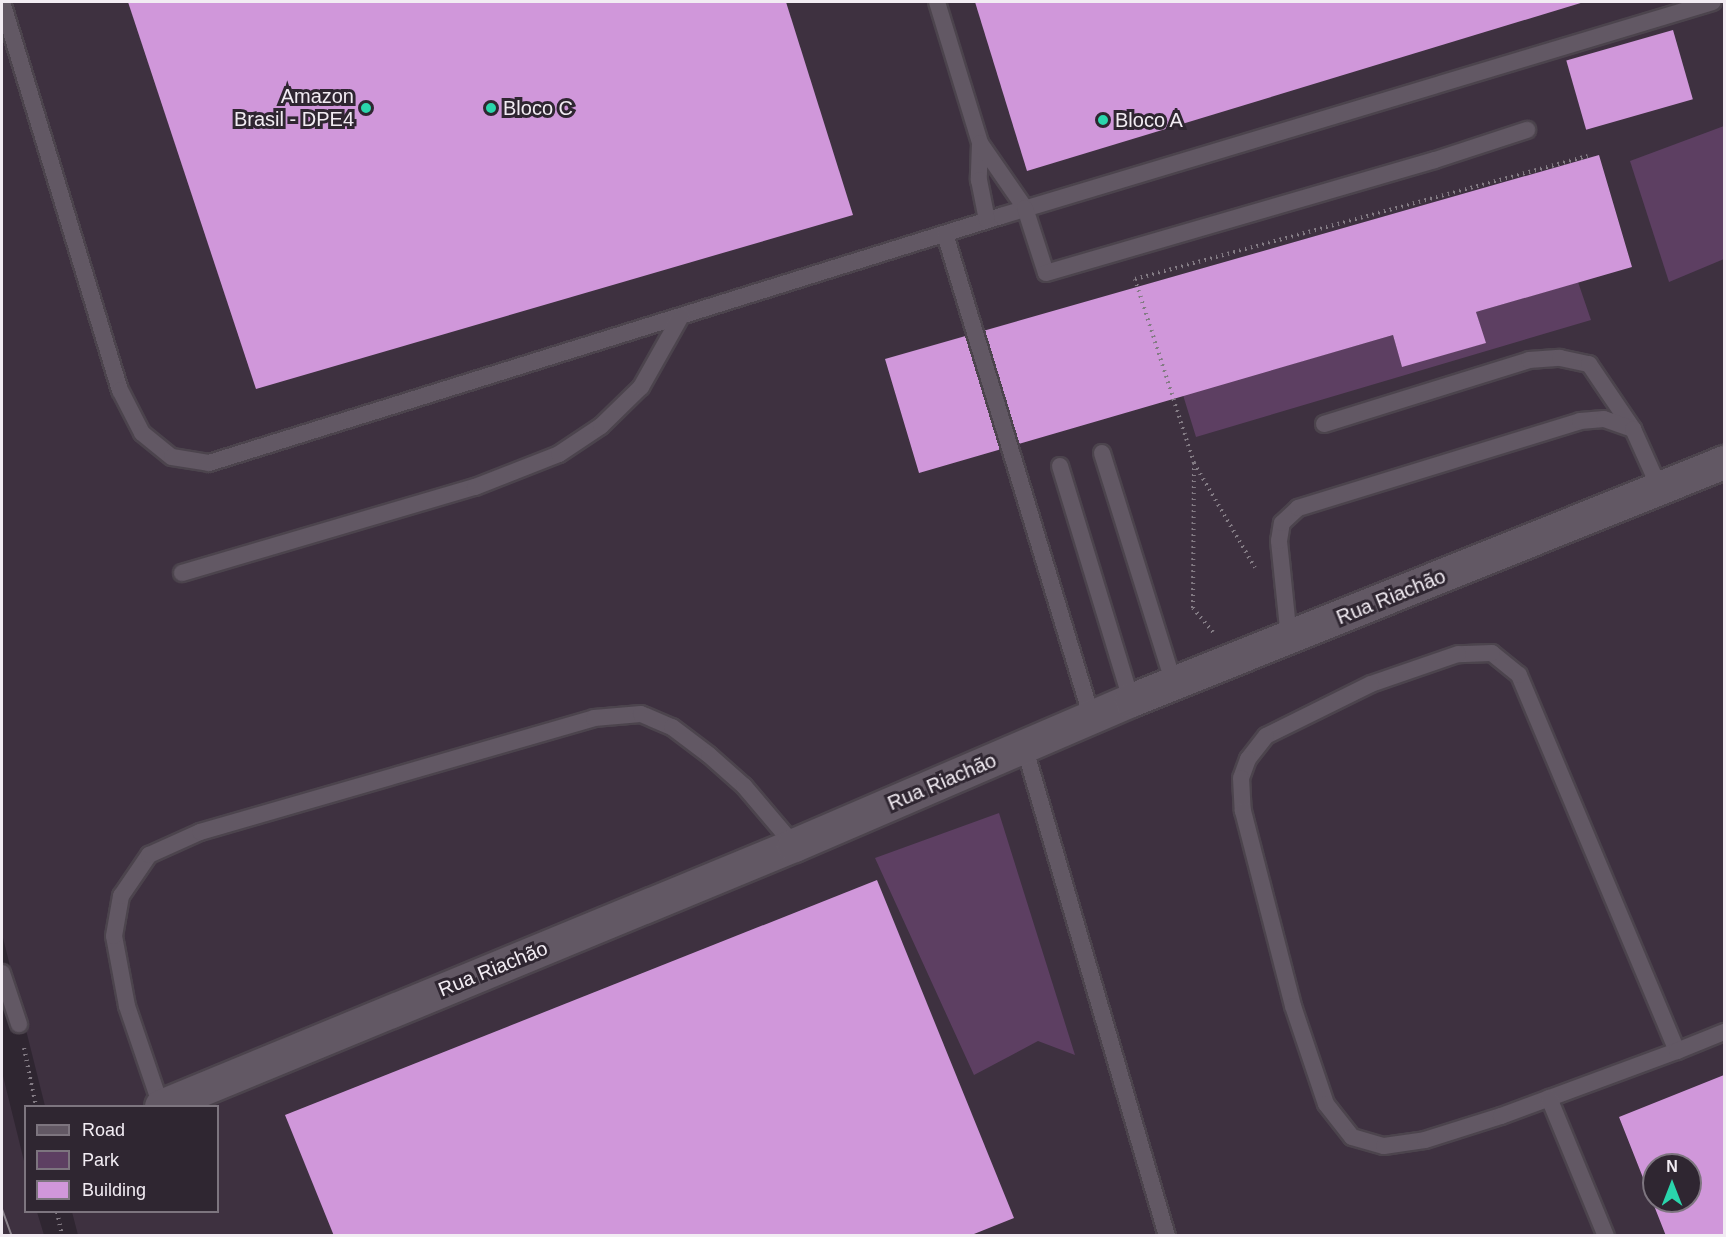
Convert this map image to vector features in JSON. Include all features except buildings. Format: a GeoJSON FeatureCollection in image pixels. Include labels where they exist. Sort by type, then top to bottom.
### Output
{"type":"FeatureCollection","features":[{"type":"Feature","properties":{"kind":"street","name":"Rua Riachão"},"geometry":{"type":"LineString","coordinates":[[163,1105],[794,845],[1131,700],[1725,462]]}},
{"type":"Feature","properties":{"kind":"lane"},"geometry":{"type":"LineString","coordinates":[[2,2],[120,390],[142,433],[172,457],[209,463],[1025,208],[1713,2]]}},
{"type":"Feature","properties":{"kind":"lane"},"geometry":{"type":"LineString","coordinates":[[937,2],[980,143],[1025,208],[1046,273],[1436,160],[1527,130]]}},
{"type":"Feature","properties":{"kind":"lane"},"geometry":{"type":"LineString","coordinates":[[980,143],[979,180],[987,220]]}},
{"type":"Feature","properties":{"kind":"lane"},"geometry":{"type":"LineString","coordinates":[[945,234],[1092,718]]}},
{"type":"Feature","properties":{"kind":"lane"},"geometry":{"type":"LineString","coordinates":[[182,573],[475,487],[559,454],[601,426],[640,387],[681,316]]}},
{"type":"Feature","properties":{"kind":"lane"},"geometry":{"type":"LineString","coordinates":[[1324,424],[1529,360],[1560,358],[1589,364],[1633,429],[1660,489]]}},
{"type":"Feature","properties":{"kind":"lane"},"geometry":{"type":"LineString","coordinates":[[1289,638],[1280,541],[1282,523],[1298,508],[1580,421],[1604,419],[1633,429]]}},
{"type":"Feature","properties":{"kind":"lane"},"geometry":{"type":"LineString","coordinates":[[1102,453],[1174,684]]}},
{"type":"Feature","properties":{"kind":"lane"},"geometry":{"type":"LineString","coordinates":[[1060,466],[1131,700]]}},
{"type":"Feature","properties":{"kind":"lane"},"geometry":{"type":"LineString","coordinates":[[1677,1051],[1519,675],[1492,653],[1458,654],[1371,684],[1266,736],[1248,759],[1241,778],[1243,811],[1293,1006],[1326,1104],[1352,1137],[1384,1146],[1425,1140],[1549,1098],[1677,1051],[1725,1032]]}},
{"type":"Feature","properties":{"kind":"lane"},"geometry":{"type":"LineString","coordinates":[[161,1105],[127,1006],[114,936],[121,896],[149,855],[201,832],[594,718],[641,714],[672,727],[708,755],[744,786],[794,845]]}},
{"type":"Feature","properties":{"kind":"lane"},"geometry":{"type":"LineString","coordinates":[[1024,746],[1167,1236]]}},
{"type":"Feature","properties":{"kind":"lane"},"geometry":{"type":"LineString","coordinates":[[2,973],[20,1024]]}},
{"type":"Feature","properties":{"kind":"lane"},"geometry":{"type":"LineString","coordinates":[[1549,1098],[1606,1236]]}},
{"type":"Feature","properties":{"kind":"path"},"geometry":{"type":"LineString","coordinates":[[1258,572],[1194,463],[1135,279],[1588,156]]}},
{"type":"Feature","properties":{"kind":"path"},"geometry":{"type":"LineString","coordinates":[[1194,463],[1193,608],[1220,637]]}},
{"type":"Feature","properties":{"kind":"path"},"geometry":{"type":"LineString","coordinates":[[20,1024],[36,1105]]}},
{"type":"Feature","properties":{"kind":"path"},"geometry":{"type":"LineString","coordinates":[[57,1213],[62,1236]]}},
{"type":"Feature","properties":{"kind":"shaded area"},"geometry":{"type":"Polygon","coordinates":[[[2,2],[1724,2],[1724,1235],[78,1235],[72,1213],[219,1213],[219,1105],[45,1105],[2,934],[2,2]]]}},
{"type":"Feature","properties":{"kind":"shaded area"},"geometry":{"type":"Polygon","coordinates":[[[2,1072],[24,1161],[24,1213],[37,1213],[44,1235],[2,1235],[2,1072]]]}},
{"type":"Feature","properties":{"kind":"green space"},"geometry":{"type":"Polygon","coordinates":[[[1724,126],[1724,259],[1669,282],[1630,161],[1724,126]]]}},
{"type":"Feature","properties":{"kind":"green space"},"geometry":{"type":"Polygon","coordinates":[[[1578,282],[1591,320],[1196,437],[1183,395],[1393,335],[1402,366],[1485,343],[1476,312],[1578,282]]]}},
{"type":"Feature","properties":{"kind":"green space"},"geometry":{"type":"Polygon","coordinates":[[[999,813],[1075,1055],[1038,1041],[974,1075],[875,858],[999,813]]]}},
{"type":"Feature","properties":{"kind":"tram line"},"geometry":{"type":"LineString","coordinates":[[2,1208],[12,1236]]}},
{"type":"Feature","properties":{"kind":"place","name":"Amazon Brasil - DPE4"},"geometry":{"type":"Point","coordinates":[366,108]}},
{"type":"Feature","properties":{"kind":"place","name":"Bloco C"},"geometry":{"type":"Point","coordinates":[491,108]}},
{"type":"Feature","properties":{"kind":"place","name":"Bloco A"},"geometry":{"type":"Point","coordinates":[1103,120]}}]}
